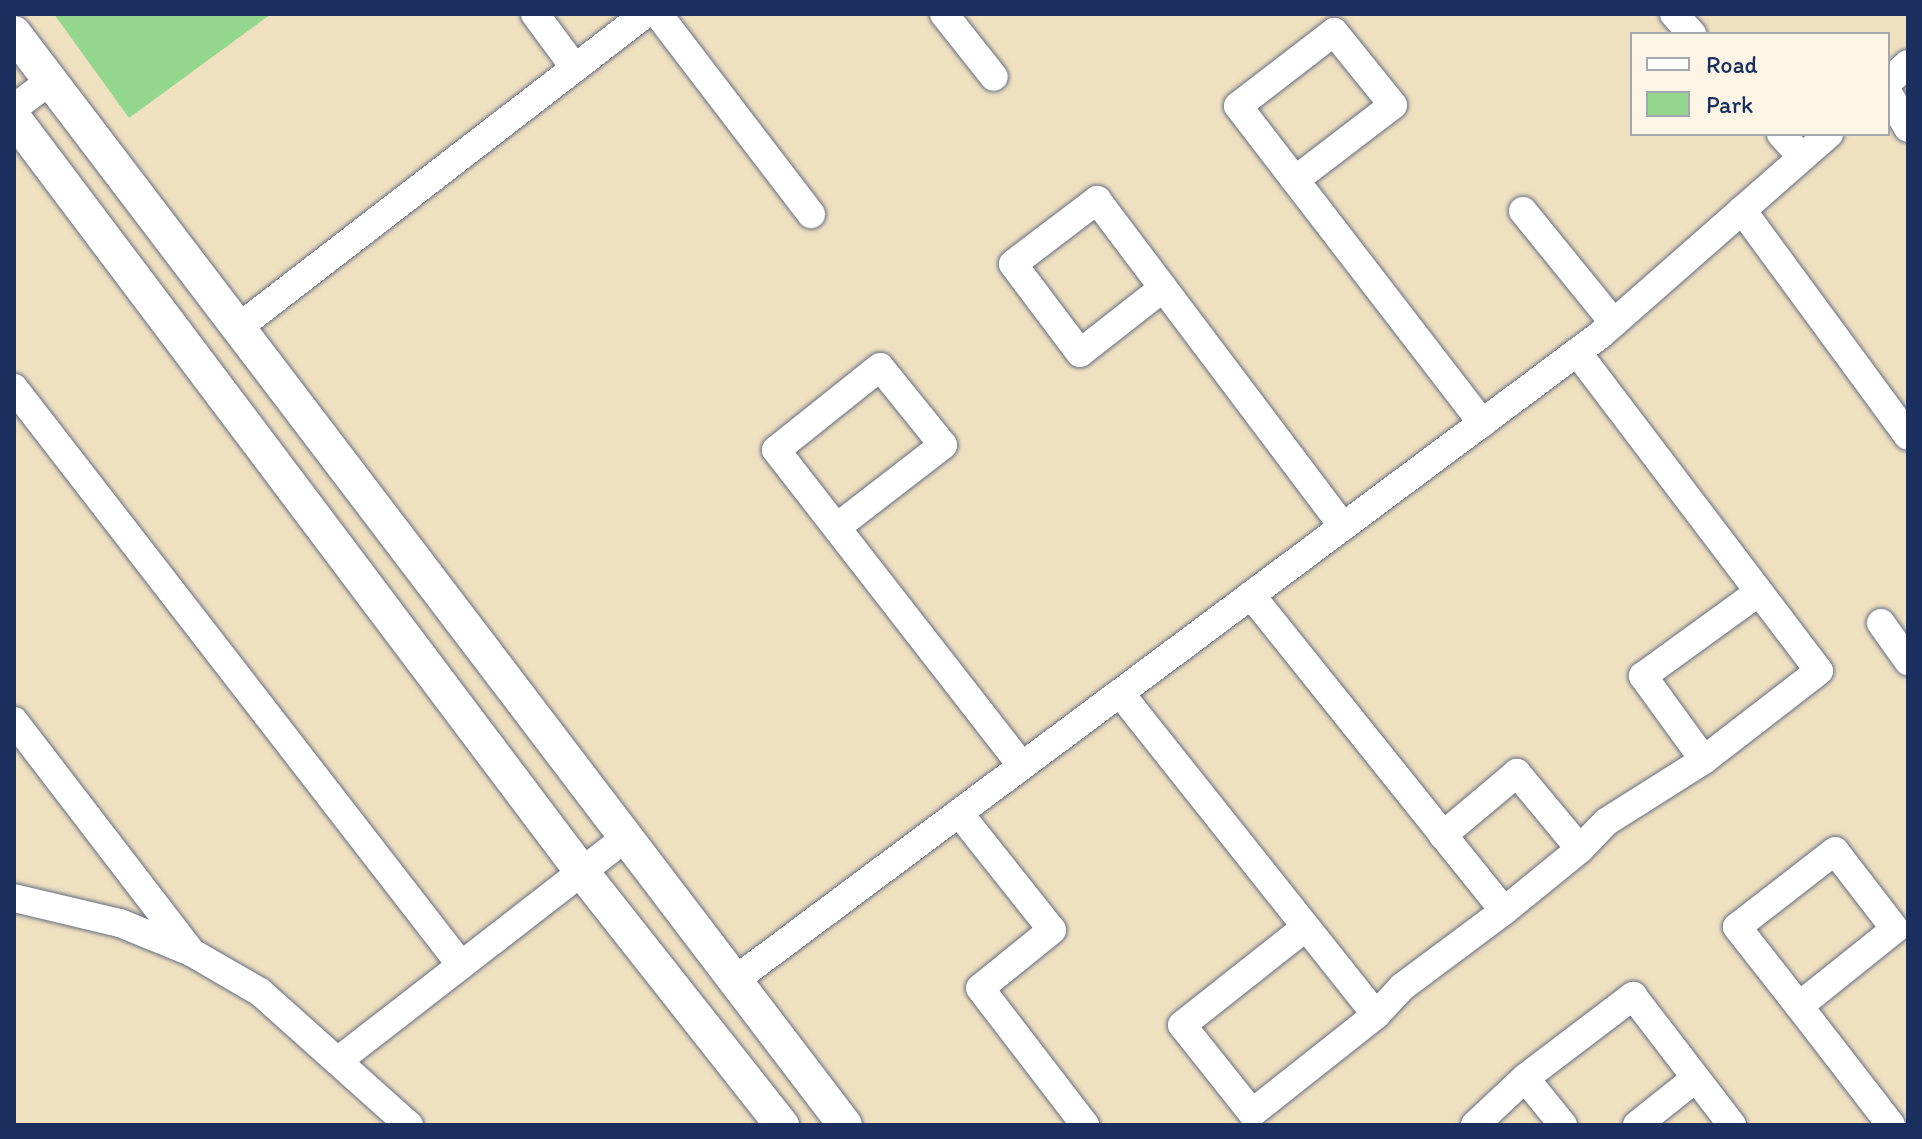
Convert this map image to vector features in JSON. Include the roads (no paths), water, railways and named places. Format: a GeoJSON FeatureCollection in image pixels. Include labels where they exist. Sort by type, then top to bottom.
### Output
{"type":"FeatureCollection","features":[{"type":"Feature","properties":{"kind":"street"},"geometry":{"type":"LineString","coordinates":[[535,14],[575,68]]}},
{"type":"Feature","properties":{"kind":"street"},"geometry":{"type":"LineString","coordinates":[[239,327],[645,14]]}},
{"type":"Feature","properties":{"kind":"street"},"geometry":{"type":"LineString","coordinates":[[658,14],[811,214]]}},
{"type":"Feature","properties":{"kind":"street"},"geometry":{"type":"LineString","coordinates":[[944,14],[994,77]]}},
{"type":"Feature","properties":{"kind":"street"},"geometry":{"type":"LineString","coordinates":[[1674,14],[1690,32]]}},
{"type":"Feature","properties":{"kind":"street"},"geometry":{"type":"LineString","coordinates":[[1295,180],[1393,105],[1334,32],[1238,106],[1482,423]]}},
{"type":"Feature","properties":{"kind":"street"},"geometry":{"type":"LineString","coordinates":[[14,33],[845,1125]]}},
{"type":"Feature","properties":{"kind":"street"},"geometry":{"type":"LineString","coordinates":[[1890,80],[1908,64]]}},
{"type":"Feature","properties":{"kind":"street"},"geometry":{"type":"LineString","coordinates":[[14,108],[50,81]]}},
{"type":"Feature","properties":{"kind":"street"},"geometry":{"type":"LineString","coordinates":[[1890,96],[1908,128]]}},
{"type":"Feature","properties":{"kind":"street"},"geometry":{"type":"LineString","coordinates":[[14,118],[582,872],[782,1125]]}},
{"type":"Feature","properties":{"kind":"street"},"geometry":{"type":"LineString","coordinates":[[1783,136],[1802,157]]}},
{"type":"Feature","properties":{"kind":"street"},"geometry":{"type":"LineString","coordinates":[[735,980],[1577,352],[1827,136]]}},
{"type":"Feature","properties":{"kind":"street"},"geometry":{"type":"LineString","coordinates":[[1163,288],[1080,353],[1013,264],[1097,200],[1343,527]]}},
{"type":"Feature","properties":{"kind":"street"},"geometry":{"type":"LineString","coordinates":[[1742,210],[1908,436]]}},
{"type":"Feature","properties":{"kind":"street"},"geometry":{"type":"LineString","coordinates":[[1523,211],[1614,323]]}},
{"type":"Feature","properties":{"kind":"street"},"geometry":{"type":"LineString","coordinates":[[1306,927],[1182,1025],[1252,1113],[1376,1015],[1402,987],[1504,911],[1580,849],[1606,822],[1704,760],[1819,671],[1577,352]]}},
{"type":"Feature","properties":{"kind":"street"},"geometry":{"type":"LineString","coordinates":[[837,527],[943,445],[880,367],[776,450],[1022,766]]}},
{"type":"Feature","properties":{"kind":"street"},"geometry":{"type":"LineString","coordinates":[[14,388],[461,965]]}},
{"type":"Feature","properties":{"kind":"street"},"geometry":{"type":"LineString","coordinates":[[1704,760],[1643,676],[1759,592]]}},
{"type":"Feature","properties":{"kind":"street"},"geometry":{"type":"LineString","coordinates":[[1251,595],[1504,911]]}},
{"type":"Feature","properties":{"kind":"street"},"geometry":{"type":"LineString","coordinates":[[1881,623],[1908,661]]}},
{"type":"Feature","properties":{"kind":"street"},"geometry":{"type":"LineString","coordinates":[[1120,693],[1376,1015]]}},
{"type":"Feature","properties":{"kind":"street"},"geometry":{"type":"LineString","coordinates":[[14,721],[191,952]]}},
{"type":"Feature","properties":{"kind":"street"},"geometry":{"type":"LineString","coordinates":[[1443,835],[1517,773],[1580,849]]}},
{"type":"Feature","properties":{"kind":"street"},"geometry":{"type":"LineString","coordinates":[[959,813],[1052,930],[980,988],[1085,1125]]}},
{"type":"Feature","properties":{"kind":"street"},"geometry":{"type":"LineString","coordinates":[[339,1060],[627,837]]}},
{"type":"Feature","properties":{"kind":"street"},"geometry":{"type":"LineString","coordinates":[[1799,1006],[1895,929],[1835,851],[1737,927],[1891,1125]]}},
{"type":"Feature","properties":{"kind":"street"},"geometry":{"type":"LineString","coordinates":[[14,898],[120,923],[191,952],[260,992],[409,1125]]}},
{"type":"Feature","properties":{"kind":"street"},"geometry":{"type":"LineString","coordinates":[[1475,1125],[1525,1078],[1633,996],[1732,1125]]}},
{"type":"Feature","properties":{"kind":"street"},"geometry":{"type":"LineString","coordinates":[[1525,1078],[1563,1125]]}},
{"type":"Feature","properties":{"kind":"street"},"geometry":{"type":"LineString","coordinates":[[1637,1125],[1696,1078]]}}]}
